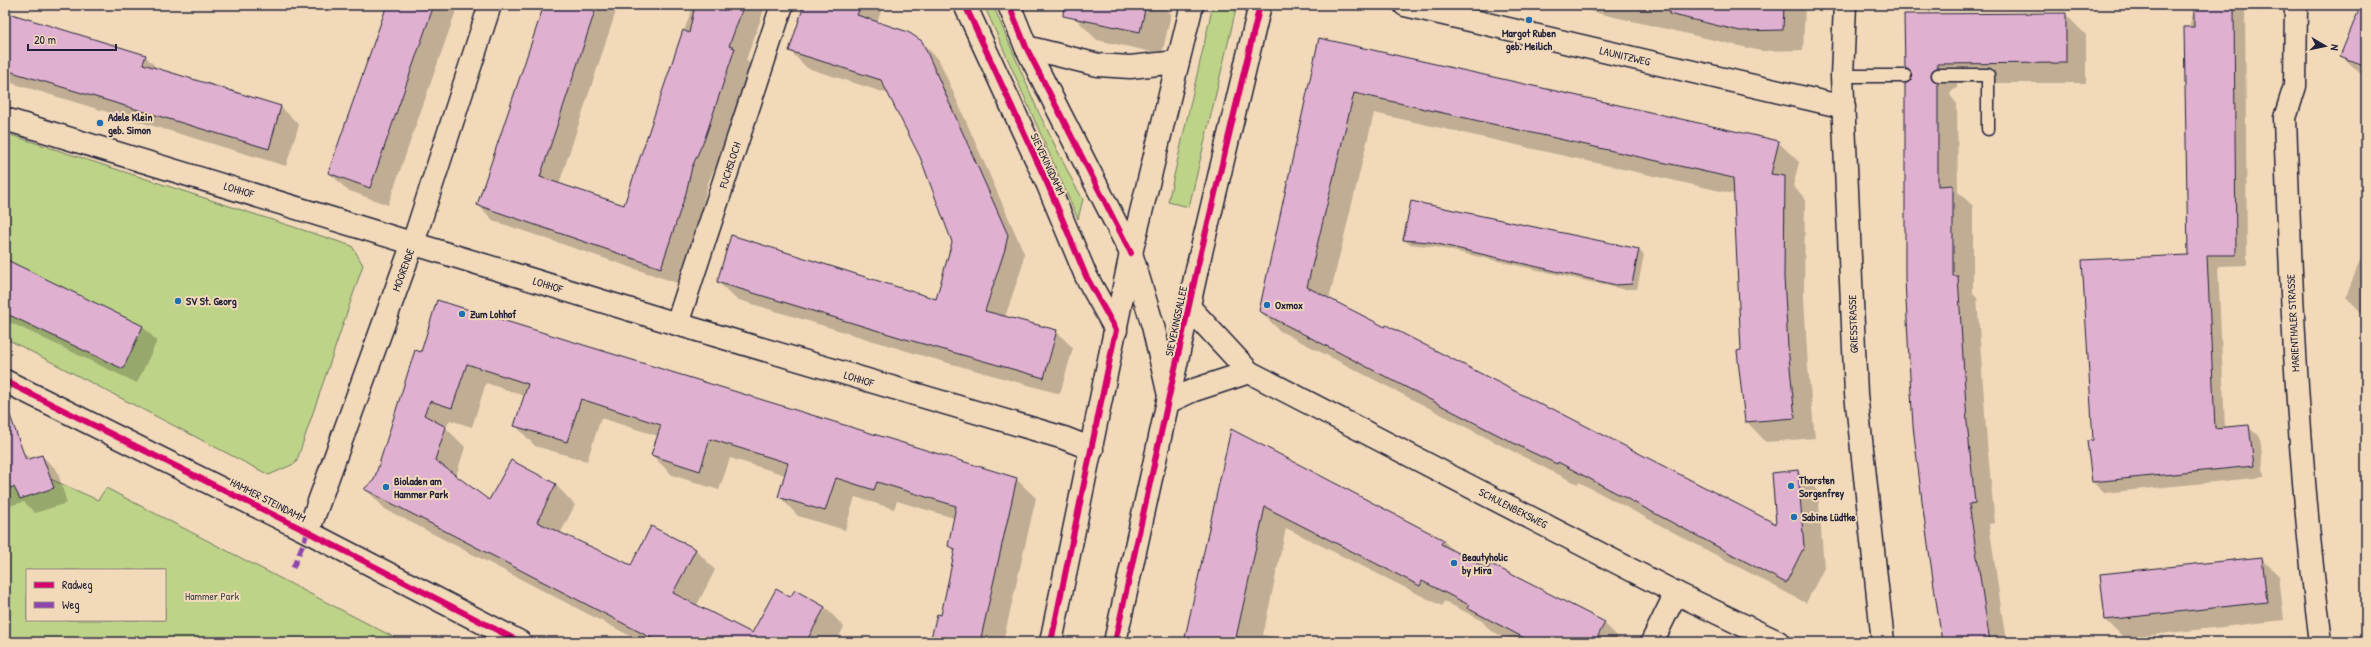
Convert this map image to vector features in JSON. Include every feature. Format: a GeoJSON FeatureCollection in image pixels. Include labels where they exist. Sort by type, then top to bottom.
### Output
{"type":"FeatureCollection","features":[{"type":"Feature","properties":{"kind":"street","name":"MOORENDE"},"geometry":{"type":"LineString","coordinates":[[308,532],[412,242],[490,5]]}},
{"type":"Feature","properties":{"kind":"street","name":"FUCHSLOCH"},"geometry":{"type":"LineString","coordinates":[[677,324],[782,5]]}},
{"type":"Feature","properties":{"kind":"street","name":"SIEVEKINGDAMM"},"geometry":{"type":"LineString","coordinates":[[965,5],[1048,185],[1086,276],[1116,330]]}},
{"type":"Feature","properties":{"kind":"street"},"geometry":{"type":"LineString","coordinates":[[1009,5],[1026,47],[1131,253],[1153,326],[1170,401],[1194,390],[1249,372]]}},
{"type":"Feature","properties":{"kind":"street"},"geometry":{"type":"LineString","coordinates":[[1051,642],[1092,449],[1131,253],[1192,5]]}},
{"type":"Feature","properties":{"kind":"street","name":"SIEVEKINGSALLEE"},"geometry":{"type":"LineString","coordinates":[[1115,642],[1170,401],[1189,307],[1260,5]]}},
{"type":"Feature","properties":{"kind":"street","name":"LAUNITZWEG"},"geometry":{"type":"LineString","coordinates":[[1406,5],[1844,107]]}},
{"type":"Feature","properties":{"kind":"street","name":"GRIESSTRASSE"},"geometry":{"type":"LineString","coordinates":[[1845,5],[1842,76],[1856,394],[1883,642]]}},
{"type":"Feature","properties":{"kind":"street","name":"MARIENTHALER STRASSE"},"geometry":{"type":"LineString","coordinates":[[2296,5],[2294,86],[2285,118],[2292,336],[2303,477],[2321,642]]}},
{"type":"Feature","properties":{"kind":"street"},"geometry":{"type":"LineString","coordinates":[[1026,47],[1098,66],[1130,67],[1178,62]]}},
{"type":"Feature","properties":{"kind":"street","name":"LOHHOF"},"geometry":{"type":"LineString","coordinates":[[5,119],[677,324],[1064,438],[1092,449]]}},
{"type":"Feature","properties":{"kind":"street","name":"SCHULENBEKSWEG"},"geometry":{"type":"LineString","coordinates":[[1189,307],[1249,372],[1676,593],[1778,642]]}},
{"type":"Feature","properties":{"kind":"street","name":"HAMMER STEINDAMM"},"geometry":{"type":"LineString","coordinates":[[6,382],[308,532],[520,642]]}},
{"type":"Feature","properties":{"kind":"street"},"geometry":{"type":"LineString","coordinates":[[1652,642],[1676,593]]}},
{"type":"Feature","properties":{"kind":"lane"},"geometry":{"type":"LineString","coordinates":[[1938,75],[1988,75],[1988,129]]}},
{"type":"Feature","properties":{"kind":"lane"},"geometry":{"type":"LineString","coordinates":[[1842,76],[1905,76]]}},
{"type":"Feature","properties":{"kind":"green space"},"geometry":{"type":"Polygon","coordinates":[[[984,5],[993,5],[1038,111],[1083,199],[1078,219],[984,5]]]}},
{"type":"Feature","properties":{"kind":"green space"},"geometry":{"type":"Polygon","coordinates":[[[1213,5],[1237,5],[1189,207],[1168,202],[1213,5]]]}},
{"type":"Feature","properties":{"kind":"green space","name":"SV St. Georg"},"geometry":{"type":"Polygon","coordinates":[[[5,133],[352,246],[363,265],[296,463],[269,475],[5,338],[5,133]]]}},
{"type":"Feature","properties":{"kind":"green space","name":"Hammer Park"},"geometry":{"type":"Polygon","coordinates":[[[5,459],[98,500],[106,488],[403,642],[5,642],[5,459]]]}},
{"type":"Feature","properties":{"kind":"building"},"geometry":{"type":"Polygon","coordinates":[[[387,5],[434,5],[370,188],[328,173],[387,5]]]}},
{"type":"Feature","properties":{"kind":"building"},"geometry":{"type":"Polygon","coordinates":[[[544,5],[597,5],[540,177],[624,205],[683,30],[689,33],[695,5],[744,5],[729,46],[735,48],[705,138],[692,167],[686,193],[661,268],[477,205],[544,5]]]}},
{"type":"Feature","properties":{"kind":"building"},"geometry":{"type":"Polygon","coordinates":[[[804,5],[861,5],[857,15],[908,32],[922,41],[1008,235],[985,311],[1057,330],[1044,378],[902,338],[717,282],[731,235],[936,299],[952,242],[920,157],[881,80],[789,51],[804,5]]]}},
{"type":"Feature","properties":{"kind":"building"},"geometry":{"type":"Polygon","coordinates":[[[1064,5],[1146,5],[1140,32],[1063,16],[1064,5]]]}},
{"type":"Feature","properties":{"kind":"building"},"geometry":{"type":"Polygon","coordinates":[[[1670,5],[1784,5],[1783,30],[1740,31],[1669,14],[1670,5]]]}},
{"type":"Feature","properties":{"kind":"building"},"geometry":{"type":"Polygon","coordinates":[[[2194,5],[2234,5],[2236,255],[2207,255],[2215,428],[2249,425],[2254,466],[2092,482],[2087,441],[2093,440],[2082,260],[2188,255],[2184,27],[2194,27],[2194,5]]]}},
{"type":"Feature","properties":{"kind":"building"},"geometry":{"type":"Polygon","coordinates":[[[2361,5],[2366,5],[2366,66],[2340,56],[2361,5]]]}},
{"type":"Feature","properties":{"kind":"building"},"geometry":{"type":"Polygon","coordinates":[[[5,12],[146,55],[143,64],[281,106],[269,149],[5,70],[5,12]]]}},
{"type":"Feature","properties":{"kind":"building"},"geometry":{"type":"Polygon","coordinates":[[[2066,13],[2066,63],[1937,64],[1937,68],[1932,71],[1931,75],[1932,79],[1938,82],[1938,186],[1953,185],[1953,276],[1958,276],[1967,422],[1975,503],[1969,504],[1990,642],[1942,642],[1913,426],[1909,360],[1905,279],[1905,84],[1911,80],[1912,76],[1909,70],[1905,68],[1904,14],[2066,13]]]}},
{"type":"Feature","properties":{"kind":"building"},"geometry":{"type":"Polygon","coordinates":[[[1319,38],[1779,141],[1771,174],[1785,176],[1784,277],[1788,347],[1795,418],[1745,422],[1737,351],[1741,350],[1733,178],[1354,93],[1307,287],[1385,327],[1386,325],[1550,409],[1551,408],[1776,524],[1772,473],[1798,470],[1804,547],[1786,583],[1558,462],[1557,464],[1529,451],[1259,311],[1319,38]]]}},
{"type":"Feature","properties":{"kind":"building"},"geometry":{"type":"Polygon","coordinates":[[[1411,201],[1639,249],[1632,284],[1616,285],[1429,242],[1403,240],[1411,201]]]}},
{"type":"Feature","properties":{"kind":"building"},"geometry":{"type":"Polygon","coordinates":[[[5,259],[143,326],[123,369],[5,313],[5,259]]]}},
{"type":"Feature","properties":{"kind":"building"},"geometry":{"type":"Polygon","coordinates":[[[437,300],[1017,478],[980,642],[930,642],[937,614],[941,615],[955,549],[948,546],[956,506],[877,482],[874,490],[836,478],[825,511],[778,497],[788,463],[710,439],[700,471],[651,455],[661,425],[581,399],[567,442],[514,426],[528,384],[467,364],[452,408],[430,401],[424,415],[446,427],[435,460],[489,500],[511,460],[556,484],[537,522],[631,565],[651,526],[696,549],[673,593],[752,633],[776,589],[790,597],[795,590],[825,607],[806,642],[659,642],[364,489],[374,480],[415,350],[421,352],[437,300]]]}},
{"type":"Feature","properties":{"kind":"building"},"geometry":{"type":"Polygon","coordinates":[[[8,410],[26,460],[42,455],[54,488],[20,499],[14,487],[5,489],[5,411],[8,410]]]}},
{"type":"Feature","properties":{"kind":"building"},"geometry":{"type":"Polygon","coordinates":[[[1231,429],[1444,540],[1441,544],[1488,569],[1491,564],[1605,622],[1595,642],[1532,642],[1467,608],[1469,605],[1422,581],[1420,586],[1265,507],[1235,642],[1184,642],[1231,429]]]}},
{"type":"Feature","properties":{"kind":"building"},"geometry":{"type":"Polygon","coordinates":[[[2262,557],[2267,602],[2105,620],[2100,574],[2262,557]]]}},
{"type":"Feature","properties":{"kind":"marked path"},"geometry":{"type":"LineString","coordinates":[[293,568],[308,532]]}},
{"type":"Feature","properties":{"kind":"cycle path"},"geometry":{"type":"LineString","coordinates":[[965,5],[1048,185],[1086,276],[1116,330],[1051,642]]}},
{"type":"Feature","properties":{"kind":"cycle path"},"geometry":{"type":"LineString","coordinates":[[1009,5],[1026,47],[1131,253]]}},
{"type":"Feature","properties":{"kind":"cycle path"},"geometry":{"type":"LineString","coordinates":[[1115,642],[1197,269],[1260,5]]}},
{"type":"Feature","properties":{"kind":"cycle path"},"geometry":{"type":"LineString","coordinates":[[5,381],[308,532],[520,642]]}},
{"type":"Feature","properties":{"kind":"place","name":"Margot Ruben geb. Meilich"},"geometry":{"type":"Point","coordinates":[1529,20]}},
{"type":"Feature","properties":{"kind":"place","name":"Adele Klein geb. Simon"},"geometry":{"type":"Point","coordinates":[100,123]}},
{"type":"Feature","properties":{"kind":"place","name":"SV St. Georg"},"geometry":{"type":"Point","coordinates":[178,301]}},
{"type":"Feature","properties":{"kind":"place","name":"Oxmox"},"geometry":{"type":"Point","coordinates":[1267,305]}},
{"type":"Feature","properties":{"kind":"place","name":"Zum Lohhof"},"geometry":{"type":"Point","coordinates":[462,314]}},
{"type":"Feature","properties":{"kind":"place","name":"Thorsten Sorgenfrey"},"geometry":{"type":"Point","coordinates":[1791,486]}},
{"type":"Feature","properties":{"kind":"place","name":"Bioladen am Hammer Park"},"geometry":{"type":"Point","coordinates":[386,487]}},
{"type":"Feature","properties":{"kind":"place","name":"Sabine Lüdtke"},"geometry":{"type":"Point","coordinates":[1794,517]}},
{"type":"Feature","properties":{"kind":"place","name":"Beautyholic by Mira"},"geometry":{"type":"Point","coordinates":[1454,563]}}]}
